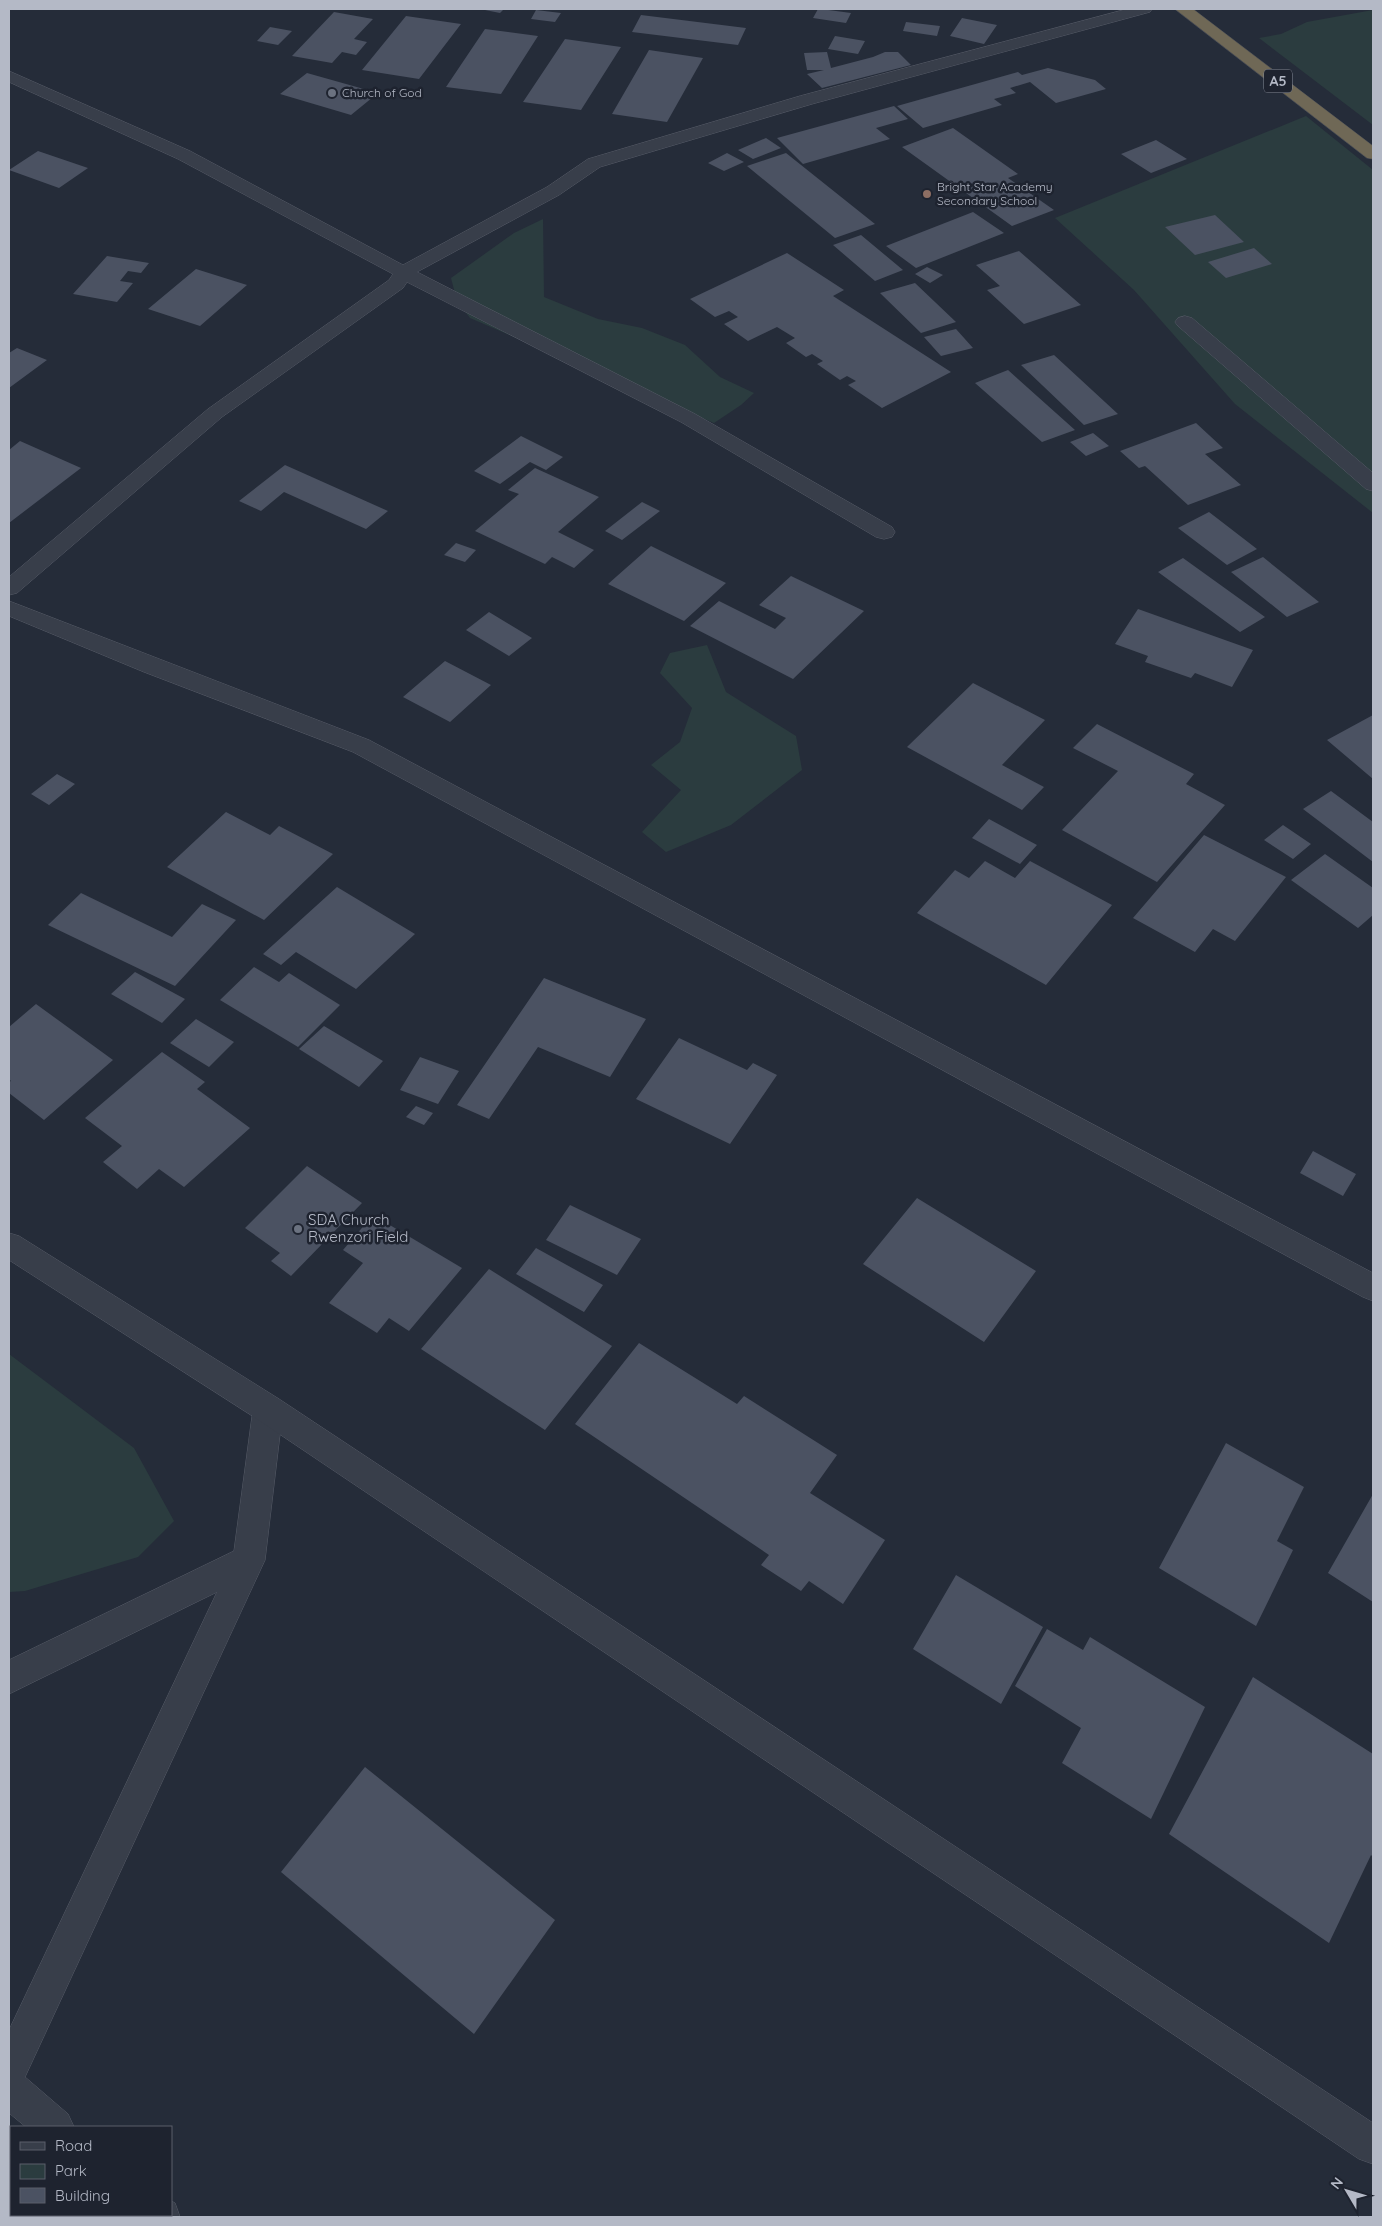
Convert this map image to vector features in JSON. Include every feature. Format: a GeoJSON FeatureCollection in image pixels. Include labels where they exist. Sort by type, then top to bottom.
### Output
{"type":"FeatureCollection","features":[{"type":"Feature","properties":{"kind":"highway","name":"A5"},"geometry":{"type":"LineString","coordinates":[[1184,9],[1373,154]]}},
{"type":"Feature","properties":{"kind":"street"},"geometry":{"type":"LineString","coordinates":[[9,588],[215,413],[396,284],[404,272],[553,191],[594,163],[806,100],[1144,9]]}},
{"type":"Feature","properties":{"kind":"street"},"geometry":{"type":"LineString","coordinates":[[9,76],[184,155],[481,314],[688,418],[884,532]]}},
{"type":"Feature","properties":{"kind":"street"},"geometry":{"type":"LineString","coordinates":[[1185,322],[1373,484]]}},
{"type":"Feature","properties":{"kind":"street"},"geometry":{"type":"LineString","coordinates":[[9,608],[152,666],[361,746],[1373,1288]]}},
{"type":"Feature","properties":{"kind":"street"},"geometry":{"type":"LineString","coordinates":[[9,1245],[268,1409],[1373,2145]]}},
{"type":"Feature","properties":{"kind":"street"},"geometry":{"type":"LineString","coordinates":[[9,2071],[249,1560],[268,1409]]}},
{"type":"Feature","properties":{"kind":"street"},"geometry":{"type":"LineString","coordinates":[[9,1677],[249,1560]]}},
{"type":"Feature","properties":{"kind":"street"},"geometry":{"type":"LineString","coordinates":[[9,2088],[54,2126]]}},
{"type":"Feature","properties":{"kind":"green space"},"geometry":{"type":"Polygon","coordinates":[[[1373,10],[1373,125],[1259,38],[1281,34],[1307,22],[1373,10]]]}},
{"type":"Feature","properties":{"kind":"green space"},"geometry":{"type":"Polygon","coordinates":[[[1306,116],[1373,170],[1373,513],[1235,404],[1134,290],[1055,218],[1306,116]]]}},
{"type":"Feature","properties":{"kind":"green space"},"geometry":{"type":"Polygon","coordinates":[[[543,219],[544,297],[598,319],[642,328],[685,345],[720,377],[754,393],[741,405],[714,423],[470,318],[457,301],[451,278],[514,233],[543,219]]]}},
{"type":"Feature","properties":{"kind":"green space"},"geometry":{"type":"Polygon","coordinates":[[[707,645],[726,692],[796,736],[802,770],[731,825],[666,852],[642,832],[681,790],[651,765],[680,742],[692,708],[660,673],[670,653],[707,645]]]}},
{"type":"Feature","properties":{"kind":"green space"},"geometry":{"type":"Polygon","coordinates":[[[9,1354],[134,1448],[174,1521],[138,1557],[25,1591],[9,1592],[9,1354]]]}},
{"type":"Feature","properties":{"kind":"building"},"geometry":{"type":"Polygon","coordinates":[[[480,9],[504,9],[500,13],[480,9]]]}},
{"type":"Feature","properties":{"kind":"building"},"geometry":{"type":"Polygon","coordinates":[[[818,9],[851,13],[846,23],[813,18],[818,9]]]}},
{"type":"Feature","properties":{"kind":"building"},"geometry":{"type":"Polygon","coordinates":[[[536,10],[561,13],[555,22],[531,19],[536,10]]]}},
{"type":"Feature","properties":{"kind":"building"},"geometry":{"type":"Polygon","coordinates":[[[334,12],[373,19],[354,39],[367,42],[356,55],[342,52],[332,63],[292,56],[334,12]]]}},
{"type":"Feature","properties":{"kind":"building"},"geometry":{"type":"Polygon","coordinates":[[[641,15],[746,28],[738,45],[632,32],[641,15]]]}},
{"type":"Feature","properties":{"kind":"building"},"geometry":{"type":"Polygon","coordinates":[[[406,16],[461,24],[419,79],[362,70],[406,16]]]}},
{"type":"Feature","properties":{"kind":"building"},"geometry":{"type":"Polygon","coordinates":[[[962,18],[997,25],[984,44],[950,36],[962,18]]]}},
{"type":"Feature","properties":{"kind":"building"},"geometry":{"type":"Polygon","coordinates":[[[906,22],[940,26],[937,36],[903,31],[906,22]]]}},
{"type":"Feature","properties":{"kind":"building"},"geometry":{"type":"Polygon","coordinates":[[[270,27],[292,31],[278,45],[257,41],[270,27]]]}},
{"type":"Feature","properties":{"kind":"building"},"geometry":{"type":"Polygon","coordinates":[[[485,29],[538,36],[501,94],[446,87],[485,29]]]}},
{"type":"Feature","properties":{"kind":"building"},"geometry":{"type":"Polygon","coordinates":[[[835,36],[865,41],[858,54],[828,49],[835,36]]]}},
{"type":"Feature","properties":{"kind":"building"},"geometry":{"type":"Polygon","coordinates":[[[565,39],[621,47],[581,110],[523,102],[565,39]]]}},
{"type":"Feature","properties":{"kind":"building"},"geometry":{"type":"Polygon","coordinates":[[[649,50],[703,58],[667,122],[612,114],[649,50]]]}},
{"type":"Feature","properties":{"kind":"building"},"geometry":{"type":"Polygon","coordinates":[[[827,52],[831,68],[885,52],[898,52],[911,65],[822,88],[807,74],[824,70],[807,70],[804,53],[827,52]]]}},
{"type":"Feature","properties":{"kind":"building"},"geometry":{"type":"Polygon","coordinates":[[[1048,68],[1095,80],[1106,89],[1056,103],[1030,82],[1010,88],[1016,93],[994,99],[1002,105],[923,128],[897,106],[1018,72],[1022,75],[1048,68]]]}},
{"type":"Feature","properties":{"kind":"building"},"geometry":{"type":"Polygon","coordinates":[[[307,73],[378,93],[351,115],[280,94],[307,73]]]}},
{"type":"Feature","properties":{"kind":"building"},"geometry":{"type":"Polygon","coordinates":[[[894,106],[908,119],[876,128],[890,139],[803,164],[777,138],[894,106]]]}},
{"type":"Feature","properties":{"kind":"building"},"geometry":{"type":"Polygon","coordinates":[[[953,128],[1018,174],[1008,178],[1054,210],[1012,226],[902,147],[953,128]]]}},
{"type":"Feature","properties":{"kind":"building"},"geometry":{"type":"Polygon","coordinates":[[[766,138],[781,148],[753,159],[738,150],[766,138]]]}},
{"type":"Feature","properties":{"kind":"building"},"geometry":{"type":"Polygon","coordinates":[[[1156,140],[1187,159],[1151,173],[1121,154],[1156,140]]]}},
{"type":"Feature","properties":{"kind":"building"},"geometry":{"type":"Polygon","coordinates":[[[38,151],[88,168],[59,188],[9,170],[38,151]]]}},
{"type":"Feature","properties":{"kind":"building"},"geometry":{"type":"Polygon","coordinates":[[[727,153],[744,162],[724,171],[708,163],[727,153]]]}},
{"type":"Feature","properties":{"kind":"building"},"geometry":{"type":"Polygon","coordinates":[[[786,153],[875,224],[835,238],[747,166],[786,153]]]}},
{"type":"Feature","properties":{"kind":"building"},"geometry":{"type":"Polygon","coordinates":[[[973,212],[1004,233],[916,268],[886,246],[973,212]]]}},
{"type":"Feature","properties":{"kind":"building"},"geometry":{"type":"Polygon","coordinates":[[[1215,215],[1244,242],[1195,255],[1165,227],[1215,215]]]}},
{"type":"Feature","properties":{"kind":"building"},"geometry":{"type":"Polygon","coordinates":[[[861,235],[903,270],[875,281],[833,245],[861,235]]]}},
{"type":"Feature","properties":{"kind":"building"},"geometry":{"type":"Polygon","coordinates":[[[1254,248],[1272,264],[1226,278],[1208,262],[1254,248]]]}},
{"type":"Feature","properties":{"kind":"building"},"geometry":{"type":"Polygon","coordinates":[[[1019,251],[1081,305],[1024,324],[987,290],[1000,286],[976,265],[1019,251]]]}},
{"type":"Feature","properties":{"kind":"building"},"geometry":{"type":"Polygon","coordinates":[[[787,253],[844,290],[833,296],[951,372],[882,408],[848,385],[856,381],[847,376],[840,380],[817,364],[823,361],[812,354],[806,357],[786,343],[795,338],[777,327],[748,341],[724,324],[738,317],[729,311],[715,317],[690,299],[787,253]]]}},
{"type":"Feature","properties":{"kind":"building"},"geometry":{"type":"Polygon","coordinates":[[[107,256],[149,263],[141,273],[128,271],[120,281],[133,283],[117,302],[73,294],[107,256]]]}},
{"type":"Feature","properties":{"kind":"building"},"geometry":{"type":"Polygon","coordinates":[[[927,267],[943,275],[930,283],[915,274],[927,267]]]}},
{"type":"Feature","properties":{"kind":"building"},"geometry":{"type":"Polygon","coordinates":[[[196,269],[247,285],[200,326],[148,309],[196,269]]]}},
{"type":"Feature","properties":{"kind":"building"},"geometry":{"type":"Polygon","coordinates":[[[915,283],[956,322],[921,333],[880,293],[915,283]]]}},
{"type":"Feature","properties":{"kind":"building"},"geometry":{"type":"Polygon","coordinates":[[[956,329],[973,348],[941,356],[924,337],[956,329]]]}},
{"type":"Feature","properties":{"kind":"building"},"geometry":{"type":"Polygon","coordinates":[[[17,348],[47,360],[9,388],[9,353],[17,348]]]}},
{"type":"Feature","properties":{"kind":"building"},"geometry":{"type":"Polygon","coordinates":[[[1054,355],[1118,414],[1084,425],[1021,365],[1054,355]]]}},
{"type":"Feature","properties":{"kind":"building"},"geometry":{"type":"Polygon","coordinates":[[[1008,370],[1075,430],[1042,442],[975,383],[1008,370]]]}},
{"type":"Feature","properties":{"kind":"building"},"geometry":{"type":"Polygon","coordinates":[[[1196,423],[1223,448],[1205,454],[1241,485],[1188,505],[1145,466],[1139,468],[1120,451],[1196,423]]]}},
{"type":"Feature","properties":{"kind":"building"},"geometry":{"type":"Polygon","coordinates":[[[1093,433],[1109,446],[1086,456],[1070,442],[1093,433]]]}},
{"type":"Feature","properties":{"kind":"building"},"geometry":{"type":"Polygon","coordinates":[[[521,436],[563,457],[546,470],[530,462],[500,484],[474,471],[521,436]]]}},
{"type":"Feature","properties":{"kind":"building"},"geometry":{"type":"Polygon","coordinates":[[[20,441],[81,468],[9,523],[9,450],[20,441]]]}},
{"type":"Feature","properties":{"kind":"building"},"geometry":{"type":"Polygon","coordinates":[[[285,465],[388,511],[366,529],[284,492],[261,511],[239,501],[285,465]]]}},
{"type":"Feature","properties":{"kind":"building"},"geometry":{"type":"Polygon","coordinates":[[[535,468],[599,497],[558,532],[594,550],[574,568],[552,557],[545,564],[475,531],[519,494],[508,490],[535,468]]]}},
{"type":"Feature","properties":{"kind":"building"},"geometry":{"type":"Polygon","coordinates":[[[642,502],[660,511],[622,540],[605,531],[642,502]]]}},
{"type":"Feature","properties":{"kind":"building"},"geometry":{"type":"Polygon","coordinates":[[[1209,512],[1257,549],[1227,565],[1178,528],[1209,512]]]}},
{"type":"Feature","properties":{"kind":"building"},"geometry":{"type":"Polygon","coordinates":[[[456,543],[476,550],[465,562],[444,555],[456,543]]]}},
{"type":"Feature","properties":{"kind":"building"},"geometry":{"type":"Polygon","coordinates":[[[651,546],[726,583],[684,621],[608,584],[651,546]]]}},
{"type":"Feature","properties":{"kind":"building"},"geometry":{"type":"Polygon","coordinates":[[[1263,557],[1319,602],[1287,617],[1231,572],[1263,557]]]}},
{"type":"Feature","properties":{"kind":"building"},"geometry":{"type":"Polygon","coordinates":[[[1183,558],[1265,617],[1240,632],[1158,572],[1183,558]]]}},
{"type":"Feature","properties":{"kind":"building"},"geometry":{"type":"Polygon","coordinates":[[[791,576],[864,611],[793,679],[690,626],[719,601],[775,629],[786,618],[759,605],[791,576]]]}},
{"type":"Feature","properties":{"kind":"building"},"geometry":{"type":"Polygon","coordinates":[[[1138,609],[1253,650],[1232,687],[1195,673],[1191,678],[1145,662],[1148,656],[1115,644],[1138,609]]]}},
{"type":"Feature","properties":{"kind":"building"},"geometry":{"type":"Polygon","coordinates":[[[489,612],[532,638],[509,656],[466,630],[489,612]]]}},
{"type":"Feature","properties":{"kind":"building"},"geometry":{"type":"Polygon","coordinates":[[[445,661],[491,685],[450,722],[403,697],[445,661]]]}},
{"type":"Feature","properties":{"kind":"building"},"geometry":{"type":"Polygon","coordinates":[[[973,683],[1045,720],[1002,765],[1044,787],[1022,810],[907,747],[973,683]]]}},
{"type":"Feature","properties":{"kind":"building"},"geometry":{"type":"Polygon","coordinates":[[[1373,715],[1373,779],[1327,740],[1373,715]]]}},
{"type":"Feature","properties":{"kind":"building"},"geometry":{"type":"Polygon","coordinates":[[[1097,724],[1194,774],[1186,784],[1225,805],[1157,882],[1062,830],[1118,771],[1073,748],[1097,724]]]}},
{"type":"Feature","properties":{"kind":"building"},"geometry":{"type":"Polygon","coordinates":[[[57,774],[75,784],[49,805],[31,794],[57,774]]]}},
{"type":"Feature","properties":{"kind":"building"},"geometry":{"type":"Polygon","coordinates":[[[1331,791],[1373,822],[1373,862],[1303,809],[1331,791]]]}},
{"type":"Feature","properties":{"kind":"building"},"geometry":{"type":"Polygon","coordinates":[[[226,812],[270,835],[279,826],[333,854],[264,920],[167,867],[226,812]]]}},
{"type":"Feature","properties":{"kind":"building"},"geometry":{"type":"Polygon","coordinates":[[[989,819],[1037,845],[1020,864],[972,838],[989,819]]]}},
{"type":"Feature","properties":{"kind":"building"},"geometry":{"type":"Polygon","coordinates":[[[1283,825],[1311,844],[1293,859],[1264,840],[1283,825]]]}},
{"type":"Feature","properties":{"kind":"building"},"geometry":{"type":"Polygon","coordinates":[[[1204,835],[1286,877],[1235,941],[1213,929],[1195,952],[1133,918],[1204,835]]]}},
{"type":"Feature","properties":{"kind":"building"},"geometry":{"type":"Polygon","coordinates":[[[1325,854],[1373,888],[1373,915],[1358,928],[1291,880],[1325,854]]]}},
{"type":"Feature","properties":{"kind":"building"},"geometry":{"type":"Polygon","coordinates":[[[985,861],[1015,878],[1030,861],[1112,905],[1046,985],[917,913],[955,870],[969,878],[985,861]]]}},
{"type":"Feature","properties":{"kind":"building"},"geometry":{"type":"Polygon","coordinates":[[[337,887],[415,934],[356,989],[296,952],[281,965],[263,954],[337,887]]]}},
{"type":"Feature","properties":{"kind":"building"},"geometry":{"type":"Polygon","coordinates":[[[81,893],[172,937],[202,904],[236,920],[175,986],[48,925],[81,893]]]}},
{"type":"Feature","properties":{"kind":"building"},"geometry":{"type":"Polygon","coordinates":[[[254,967],[279,982],[289,973],[340,1005],[298,1047],[220,1000],[254,967]]]}},
{"type":"Feature","properties":{"kind":"building"},"geometry":{"type":"Polygon","coordinates":[[[135,972],[185,999],[162,1023],[111,994],[135,972]]]}},
{"type":"Feature","properties":{"kind":"building"},"geometry":{"type":"Polygon","coordinates":[[[544,978],[646,1019],[610,1077],[538,1047],[489,1119],[457,1105],[544,978]]]}},
{"type":"Feature","properties":{"kind":"building"},"geometry":{"type":"Polygon","coordinates":[[[36,1004],[113,1060],[44,1120],[9,1093],[9,1082],[11,1081],[9,1079],[9,1027],[36,1004]]]}},
{"type":"Feature","properties":{"kind":"building"},"geometry":{"type":"Polygon","coordinates":[[[196,1019],[234,1042],[209,1067],[170,1043],[196,1019]]]}},
{"type":"Feature","properties":{"kind":"building"},"geometry":{"type":"Polygon","coordinates":[[[324,1026],[383,1061],[359,1087],[299,1049],[324,1026]]]}},
{"type":"Feature","properties":{"kind":"building"},"geometry":{"type":"Polygon","coordinates":[[[679,1038],[747,1070],[753,1063],[777,1075],[730,1144],[636,1099],[679,1038]]]}},
{"type":"Feature","properties":{"kind":"building"},"geometry":{"type":"Polygon","coordinates":[[[162,1052],[205,1082],[197,1089],[250,1128],[184,1187],[159,1169],[137,1189],[103,1162],[122,1146],[85,1118],[162,1052]]]}},
{"type":"Feature","properties":{"kind":"building"},"geometry":{"type":"Polygon","coordinates":[[[420,1057],[459,1071],[438,1104],[400,1090],[420,1057]]]}},
{"type":"Feature","properties":{"kind":"building"},"geometry":{"type":"Polygon","coordinates":[[[416,1106],[433,1113],[424,1125],[406,1117],[416,1106]]]}},
{"type":"Feature","properties":{"kind":"building"},"geometry":{"type":"Polygon","coordinates":[[[1313,1151],[1356,1174],[1343,1196],[1300,1173],[1313,1151]]]}},
{"type":"Feature","properties":{"kind":"building"},"geometry":{"type":"Polygon","coordinates":[[[307,1166],[362,1203],[291,1276],[271,1261],[280,1253],[245,1228],[307,1166]]]}},
{"type":"Feature","properties":{"kind":"building"},"geometry":{"type":"Polygon","coordinates":[[[917,1198],[1036,1271],[984,1342],[863,1264],[917,1198]]]}},
{"type":"Feature","properties":{"kind":"building"},"geometry":{"type":"Polygon","coordinates":[[[570,1205],[641,1239],[617,1275],[546,1240],[570,1205]]]}},
{"type":"Feature","properties":{"kind":"building"},"geometry":{"type":"Polygon","coordinates":[[[373,1215],[462,1268],[409,1331],[389,1318],[377,1333],[329,1303],[363,1263],[343,1250],[373,1215]]]}},
{"type":"Feature","properties":{"kind":"building"},"geometry":{"type":"Polygon","coordinates":[[[536,1248],[603,1285],[584,1312],[516,1274],[536,1248]]]}},
{"type":"Feature","properties":{"kind":"building"},"geometry":{"type":"Polygon","coordinates":[[[489,1269],[612,1346],[545,1430],[421,1349],[489,1269]]]}},
{"type":"Feature","properties":{"kind":"building"},"geometry":{"type":"Polygon","coordinates":[[[639,1343],[737,1404],[744,1396],[837,1455],[810,1493],[885,1540],[843,1604],[809,1581],[801,1591],[761,1565],[769,1555],[575,1424],[639,1343]]]}},
{"type":"Feature","properties":{"kind":"building"},"geometry":{"type":"Polygon","coordinates":[[[1226,1443],[1304,1487],[1277,1541],[1293,1550],[1256,1626],[1159,1568],[1226,1443]]]}},
{"type":"Feature","properties":{"kind":"building"},"geometry":{"type":"Polygon","coordinates":[[[1373,1494],[1373,1602],[1328,1573],[1373,1494]]]}},
{"type":"Feature","properties":{"kind":"building"},"geometry":{"type":"Polygon","coordinates":[[[956,1575],[1043,1627],[1001,1704],[913,1649],[956,1575]]]}},
{"type":"Feature","properties":{"kind":"building"},"geometry":{"type":"Polygon","coordinates":[[[1047,1629],[1083,1650],[1090,1637],[1205,1707],[1151,1819],[1062,1763],[1081,1728],[1015,1686],[1047,1629]]]}},
{"type":"Feature","properties":{"kind":"building"},"geometry":{"type":"Polygon","coordinates":[[[1253,1677],[1373,1754],[1373,1857],[1371,1855],[1329,1943],[1169,1834],[1253,1677]]]}},
{"type":"Feature","properties":{"kind":"building"},"geometry":{"type":"Polygon","coordinates":[[[365,1767],[555,1920],[474,2034],[281,1872],[365,1767]]]}},
{"type":"Feature","properties":{"kind":"place","name":"Church of God"},"geometry":{"type":"Point","coordinates":[332,93]}},
{"type":"Feature","properties":{"kind":"place","name":"Bright Star Academy Secondary School"},"geometry":{"type":"Point","coordinates":[927,194]}},
{"type":"Feature","properties":{"kind":"place","name":"SDA Church Rwenzori Field"},"geometry":{"type":"Point","coordinates":[298,1229]}}]}
